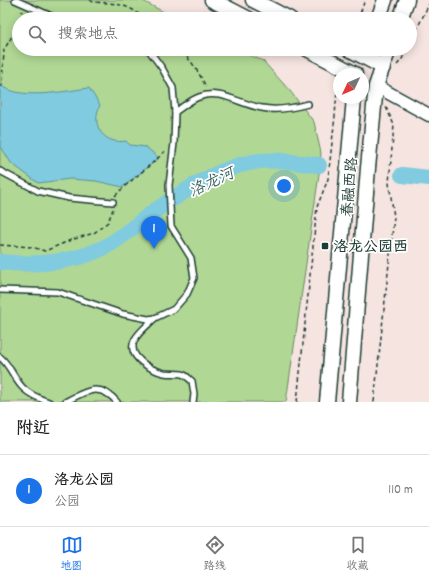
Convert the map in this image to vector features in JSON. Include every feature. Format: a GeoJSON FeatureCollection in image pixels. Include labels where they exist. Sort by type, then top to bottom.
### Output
{"type":"FeatureCollection","features":[{"type":"Feature","properties":{"kind":"main road"},"geometry":{"type":"LineString","coordinates":[[212,0],[235,12]]}},
{"type":"Feature","properties":{"kind":"main road"},"geometry":{"type":"LineString","coordinates":[[253,0],[276,12]]}},
{"type":"Feature","properties":{"kind":"main road"},"geometry":{"type":"LineString","coordinates":[[381,12],[385,0]]}},
{"type":"Feature","properties":{"kind":"main road"},"geometry":{"type":"LineString","coordinates":[[403,12],[407,0]]}},
{"type":"Feature","properties":{"kind":"main road"},"geometry":{"type":"LineString","coordinates":[[321,56],[345,68]]}},
{"type":"Feature","properties":{"kind":"main road"},"geometry":{"type":"LineString","coordinates":[[359,68],[364,56]]}},
{"type":"Feature","properties":{"kind":"main road"},"geometry":{"type":"LineString","coordinates":[[369,56],[383,67]]}},
{"type":"Feature","properties":{"kind":"main road","name":"春融西路"},"geometry":{"type":"LineString","coordinates":[[349,402],[376,86],[387,56]]}},
{"type":"Feature","properties":{"kind":"main road"},"geometry":{"type":"LineString","coordinates":[[369,82],[376,86]]}},
{"type":"Feature","properties":{"kind":"main road","name":"春融西路"},"geometry":{"type":"LineString","coordinates":[[327,402],[348,183],[354,104]]}},
{"type":"Feature","properties":{"kind":"street"},"geometry":{"type":"LineString","coordinates":[[376,86],[429,114]]}},
{"type":"Feature","properties":{"kind":"lane"},"geometry":{"type":"LineString","coordinates":[[15,0],[42,12]]}},
{"type":"Feature","properties":{"kind":"lane"},"geometry":{"type":"LineString","coordinates":[[153,56],[173,88],[175,112],[174,143],[169,185],[171,226],[191,258],[194,278],[187,294],[174,309],[154,318],[138,335],[133,342],[134,352],[139,360],[150,369],[165,374],[182,374],[192,381],[194,394],[193,402]]}},
{"type":"Feature","properties":{"kind":"lane"},"geometry":{"type":"LineString","coordinates":[[175,112],[199,97],[209,94],[227,96],[261,108],[281,109],[308,104]]}},
{"type":"Feature","properties":{"kind":"lane"},"geometry":{"type":"LineString","coordinates":[[0,171],[38,191],[69,198],[113,202]]}},
{"type":"Feature","properties":{"kind":"lane"},"geometry":{"type":"LineString","coordinates":[[0,290],[58,292],[123,314],[154,318]]}},
{"type":"Feature","properties":{"kind":"lane"},"geometry":{"type":"LineString","coordinates":[[0,357],[23,388],[37,398],[48,402]]}},
{"type":"Feature","properties":{"kind":"lane"},"geometry":{"type":"LineString","coordinates":[[65,402],[88,391],[98,389],[110,394],[117,402]]}},
{"type":"Feature","properties":{"kind":"path"},"geometry":{"type":"LineString","coordinates":[[90,0],[93,2],[122,4],[136,12]]}},
{"type":"Feature","properties":{"kind":"path"},"geometry":{"type":"LineString","coordinates":[[361,12],[365,0]]}},
{"type":"Feature","properties":{"kind":"path"},"geometry":{"type":"LineString","coordinates":[[417,29],[429,4]]}},
{"type":"Feature","properties":{"kind":"path"},"geometry":{"type":"LineString","coordinates":[[1,86],[4,50],[12,36]]}},
{"type":"Feature","properties":{"kind":"path"},"geometry":{"type":"LineString","coordinates":[[186,56],[192,62],[209,94]]}},
{"type":"Feature","properties":{"kind":"path"},"geometry":{"type":"LineString","coordinates":[[297,402],[318,207],[330,169],[339,65]]}},
{"type":"Feature","properties":{"kind":"path"},"geometry":{"type":"LineString","coordinates":[[374,402],[394,217],[389,183],[394,125],[385,105]]}},
{"type":"Feature","properties":{"kind":"path"},"geometry":{"type":"LineString","coordinates":[[0,245],[32,247],[45,251],[71,240],[94,233],[108,222],[114,210],[113,198],[123,187],[159,158],[174,143]]}},
{"type":"Feature","properties":{"kind":"green space"},"geometry":{"type":"Polygon","coordinates":[[[0,0],[141,0],[164,12],[12,12],[12,56],[252,56],[263,61],[290,91],[314,122],[321,153],[286,402],[0,402],[0,0]]]}},
{"type":"Feature","properties":{"kind":"water"},"geometry":{"type":"Polygon","coordinates":[[[0,85],[19,93],[31,94],[55,93],[89,88],[100,105],[97,113],[98,127],[105,137],[111,140],[126,141],[130,145],[146,147],[159,158],[123,187],[96,181],[70,179],[38,183],[11,163],[0,145],[0,85]]]}},
{"type":"Feature","properties":{"kind":"waterway","name":"洛龙河"},"geometry":{"type":"LineString","coordinates":[[0,262],[28,264],[58,262],[99,250],[112,243],[178,195],[202,181],[227,169],[240,165],[270,160],[319,165]]}},
{"type":"Feature","properties":{"kind":"waterway","name":"洛龙河"},"geometry":{"type":"LineString","coordinates":[[402,175],[429,178]]}},
{"type":"Feature","properties":{"kind":"place","name":"洛龙公园西"},"geometry":{"type":"Point","coordinates":[325,246]}},
{"type":"Feature","properties":{"kind":"place","name":"洛龙公园"},"geometry":{"type":"Point","coordinates":[154,249]}}]}
